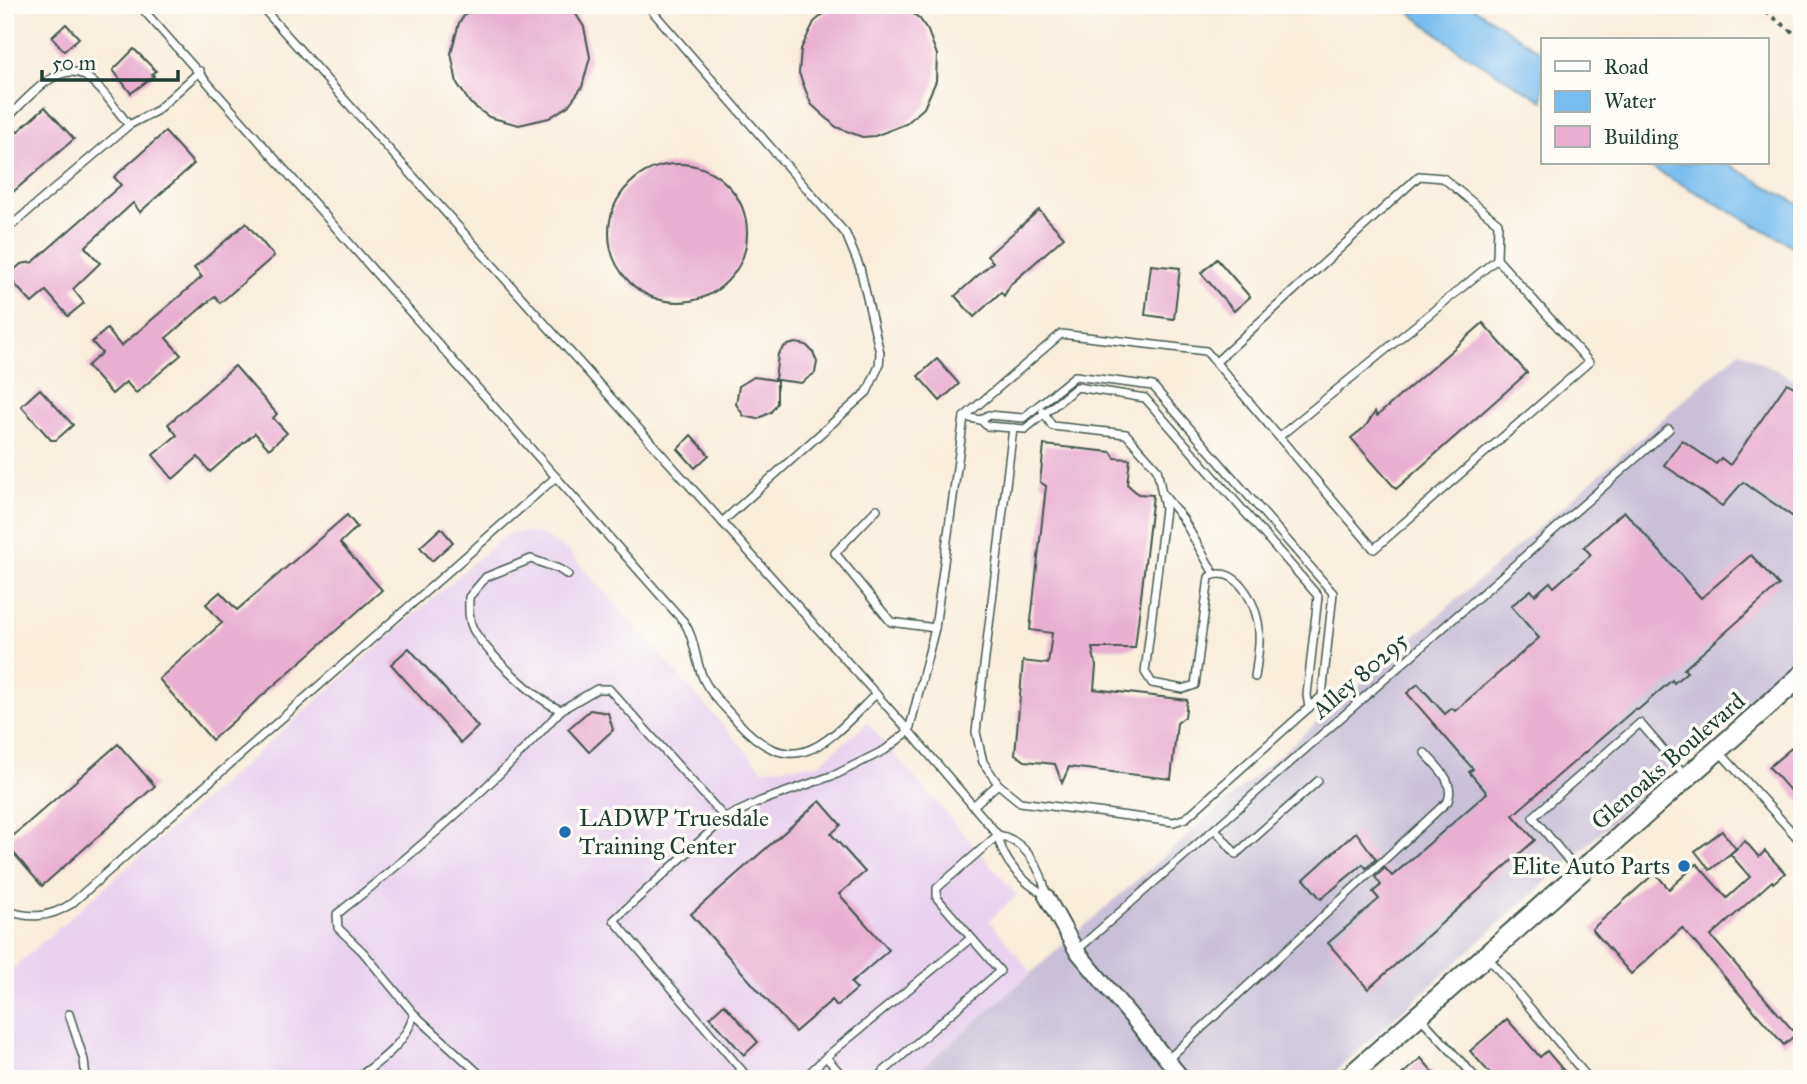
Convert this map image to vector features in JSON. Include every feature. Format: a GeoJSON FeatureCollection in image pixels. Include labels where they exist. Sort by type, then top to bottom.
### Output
{"type":"FeatureCollection","features":[{"type":"Feature","properties":{"kind":"main road","name":"Glenoaks Boulevard"},"geometry":{"type":"LineString","coordinates":[[1347,1079],[1802,676]]}},
{"type":"Feature","properties":{"kind":"street"},"geometry":{"type":"LineString","coordinates":[[1046,896],[1076,950],[1183,1079]]}},
{"type":"Feature","properties":{"kind":"lane"},"geometry":{"type":"LineString","coordinates":[[139,5],[684,622],[705,683],[763,746],[787,752],[814,749],[830,739],[876,694]]}},
{"type":"Feature","properties":{"kind":"lane"},"geometry":{"type":"LineString","coordinates":[[260,5],[909,731],[998,835],[1000,850],[1028,886],[1046,896]]}},
{"type":"Feature","properties":{"kind":"lane"},"geometry":{"type":"LineString","coordinates":[[647,5],[846,234],[860,268],[880,353],[879,366],[867,392],[722,522]]}},
{"type":"Feature","properties":{"kind":"lane"},"geometry":{"type":"LineString","coordinates":[[5,231],[129,125],[156,111],[200,71]]}},
{"type":"Feature","properties":{"kind":"lane"},"geometry":{"type":"LineString","coordinates":[[5,120],[55,76],[71,72],[88,77],[129,125]]}},
{"type":"Feature","properties":{"kind":"lane"},"geometry":{"type":"LineString","coordinates":[[749,1079],[614,920],[725,818],[761,801],[837,774],[885,750],[909,731],[935,628],[964,417],[1061,334],[1206,351],[1374,549],[1589,362],[1497,259],[1498,223],[1443,178],[1419,176],[1216,362]]}},
{"type":"Feature","properties":{"kind":"lane"},"geometry":{"type":"LineString","coordinates":[[1280,436],[1497,259]]}},
{"type":"Feature","properties":{"kind":"lane"},"geometry":{"type":"LineString","coordinates":[[981,420],[988,415],[1023,418],[1075,376],[1153,386],[1333,593],[1322,696],[1186,818],[1174,822],[1020,802],[998,783],[984,762],[976,732],[1013,428]]}},
{"type":"Feature","properties":{"kind":"lane"},"geometry":{"type":"LineString","coordinates":[[964,417],[981,420],[987,426],[1026,429],[1077,387],[1145,398],[1318,596],[1307,695],[1310,708]]}},
{"type":"Feature","properties":{"kind":"lane"},"geometry":{"type":"LineString","coordinates":[[1038,405],[1052,426],[1126,435],[1157,468],[1165,509],[1145,672],[1152,683],[1183,689],[1195,685],[1209,577],[1226,573],[1236,579],[1256,611],[1259,632],[1255,677]]}},
{"type":"Feature","properties":{"kind":"lane","name":"Alley 80295"},"geometry":{"type":"LineString","coordinates":[[1076,950],[1669,429]]}},
{"type":"Feature","properties":{"kind":"lane"},"geometry":{"type":"LineString","coordinates":[[5,910],[40,917],[57,913],[71,904],[556,477]]}},
{"type":"Feature","properties":{"kind":"lane"},"geometry":{"type":"LineString","coordinates":[[1162,492],[1183,519],[1214,574]]}},
{"type":"Feature","properties":{"kind":"lane"},"geometry":{"type":"LineString","coordinates":[[877,509],[835,553],[891,622],[935,628]]}},
{"type":"Feature","properties":{"kind":"lane"},"geometry":{"type":"LineString","coordinates":[[561,710],[547,705],[484,643],[468,617],[468,597],[486,577],[531,559],[568,575]]}},
{"type":"Feature","properties":{"kind":"lane"},"geometry":{"type":"LineString","coordinates":[[485,1079],[414,1014],[363,952],[338,928],[337,914],[474,799],[517,759],[561,710],[597,689],[609,689],[725,818]]}},
{"type":"Feature","properties":{"kind":"lane"},"geometry":{"type":"LineString","coordinates":[[1578,872],[1533,817],[1640,723],[1687,778]]}},
{"type":"Feature","properties":{"kind":"lane"},"geometry":{"type":"LineString","coordinates":[[1718,749],[1802,843]]}},
{"type":"Feature","properties":{"kind":"lane"},"geometry":{"type":"LineString","coordinates":[[1167,1060],[1448,802],[1452,791],[1448,781],[1425,753]]}},
{"type":"Feature","properties":{"kind":"lane"},"geometry":{"type":"LineString","coordinates":[[1215,829],[1236,854],[1318,781]]}},
{"type":"Feature","properties":{"kind":"lane"},"geometry":{"type":"LineString","coordinates":[[973,806],[998,783]]}},
{"type":"Feature","properties":{"kind":"lane"},"geometry":{"type":"LineString","coordinates":[[998,835],[1012,838],[1043,874],[1046,896]]}},
{"type":"Feature","properties":{"kind":"lane"},"geometry":{"type":"LineString","coordinates":[[875,1079],[1000,971],[937,898],[937,888],[998,835]]}},
{"type":"Feature","properties":{"kind":"lane"},"geometry":{"type":"LineString","coordinates":[[803,1079],[971,938]]}},
{"type":"Feature","properties":{"kind":"lane"},"geometry":{"type":"LineString","coordinates":[[1487,955],[1589,1079]]}},
{"type":"Feature","properties":{"kind":"lane"},"geometry":{"type":"LineString","coordinates":[[69,1014],[84,1060],[86,1079]]}},
{"type":"Feature","properties":{"kind":"lane"},"geometry":{"type":"LineString","coordinates":[[356,1079],[390,1054],[410,1026],[414,1014]]}},
{"type":"Feature","properties":{"kind":"lane"},"geometry":{"type":"LineString","coordinates":[[1419,1015],[1477,1079]]}},
{"type":"Feature","properties":{"kind":"lane"},"geometry":{"type":"LineString","coordinates":[[826,1057],[845,1079]]}},
{"type":"Feature","properties":{"kind":"path"},"geometry":{"type":"LineString","coordinates":[[1757,5],[1802,39]]}},
{"type":"Feature","properties":{"kind":"shaded area"},"geometry":{"type":"Polygon","coordinates":[[[1740,351],[1802,384],[1802,651],[1327,1079],[910,1079],[1740,351]]]}},
{"type":"Feature","properties":{"kind":"shaded area","name":"LADWP Truesdale Training Center"},"geometry":{"type":"Polygon","coordinates":[[[511,533],[541,534],[570,553],[762,769],[819,764],[867,723],[1017,895],[989,920],[1031,972],[910,1079],[5,1079],[5,975],[498,541],[511,533]]]}},
{"type":"Feature","properties":{"kind":"water"},"geometry":{"type":"Polygon","coordinates":[[[1400,5],[1470,5],[1541,53],[1541,100],[1460,51],[1400,5]]]}},
{"type":"Feature","properties":{"kind":"water"},"geometry":{"type":"Polygon","coordinates":[[[1645,164],[1728,164],[1802,206],[1802,251],[1645,164]]]}},
{"type":"Feature","properties":{"kind":"building"},"geometry":{"type":"Polygon","coordinates":[[[472,5],[570,5],[584,27],[590,57],[582,87],[568,106],[549,118],[519,125],[489,117],[470,103],[457,83],[451,53],[459,23],[472,5]]]}},
{"type":"Feature","properties":{"kind":"building"},"geometry":{"type":"Polygon","coordinates":[[[834,5],[903,5],[920,19],[928,31],[937,55],[936,81],[924,108],[906,124],[875,136],[862,137],[836,127],[811,104],[799,73],[801,49],[814,22],[834,5]]]}},
{"type":"Feature","properties":{"kind":"building"},"geometry":{"type":"Polygon","coordinates":[[[66,24],[79,38],[64,51],[52,37],[66,24]]]}},
{"type":"Feature","properties":{"kind":"building"},"geometry":{"type":"Polygon","coordinates":[[[134,49],[156,71],[152,74],[154,76],[131,93],[113,70],[134,49]]]}},
{"type":"Feature","properties":{"kind":"building"},"geometry":{"type":"Polygon","coordinates":[[[45,107],[74,139],[5,199],[5,143],[45,107]]]}},
{"type":"Feature","properties":{"kind":"building"},"geometry":{"type":"Polygon","coordinates":[[[165,132],[194,164],[140,212],[133,203],[85,247],[100,263],[73,289],[84,303],[68,316],[46,291],[32,303],[7,276],[21,264],[33,262],[121,185],[114,177],[165,132]]]}},
{"type":"Feature","properties":{"kind":"building"},"geometry":{"type":"Polygon","coordinates":[[[678,164],[705,169],[727,184],[742,206],[747,233],[742,260],[727,282],[705,297],[678,302],[651,297],[629,282],[614,260],[609,233],[614,206],[629,184],[651,169],[678,164]]]}},
{"type":"Feature","properties":{"kind":"building"},"geometry":{"type":"Polygon","coordinates":[[[1039,210],[1064,237],[1011,284],[1004,296],[1001,292],[974,317],[955,296],[993,262],[987,256],[1039,210]]]}},
{"type":"Feature","properties":{"kind":"building"},"geometry":{"type":"Polygon","coordinates":[[[246,223],[274,256],[220,303],[215,296],[166,338],[181,355],[136,393],[126,382],[112,394],[87,366],[102,353],[92,342],[107,329],[121,346],[202,277],[194,268],[246,223]]]}},
{"type":"Feature","properties":{"kind":"building"},"geometry":{"type":"Polygon","coordinates":[[[1217,259],[1250,297],[1234,311],[1201,273],[1217,259]]]}},
{"type":"Feature","properties":{"kind":"building"},"geometry":{"type":"Polygon","coordinates":[[[1151,265],[1180,268],[1174,319],[1145,315],[1151,265]]]}},
{"type":"Feature","properties":{"kind":"building"},"geometry":{"type":"Polygon","coordinates":[[[1483,323],[1527,373],[1396,489],[1351,438],[1365,427],[1375,412],[1377,416],[1483,323]]]}},
{"type":"Feature","properties":{"kind":"building"},"geometry":{"type":"Polygon","coordinates":[[[795,343],[806,345],[813,352],[817,362],[815,373],[801,383],[777,380],[777,403],[771,412],[758,419],[744,416],[736,404],[739,386],[754,377],[775,380],[778,354],[785,346],[795,343]]]}},
{"type":"Feature","properties":{"kind":"building"},"geometry":{"type":"Polygon","coordinates":[[[937,359],[959,384],[940,401],[918,376],[937,359]]]}},
{"type":"Feature","properties":{"kind":"building"},"geometry":{"type":"Polygon","coordinates":[[[235,366],[277,414],[273,418],[287,433],[269,449],[255,433],[210,472],[198,457],[173,479],[153,455],[177,435],[168,424],[235,366]]]}},
{"type":"Feature","properties":{"kind":"building"},"geometry":{"type":"Polygon","coordinates":[[[1787,383],[1802,392],[1802,523],[1743,482],[1722,506],[1664,465],[1682,440],[1716,464],[1721,458],[1730,465],[1787,383]]]}},
{"type":"Feature","properties":{"kind":"building"},"geometry":{"type":"Polygon","coordinates":[[[40,389],[73,425],[56,440],[51,440],[21,406],[40,389]]]}},
{"type":"Feature","properties":{"kind":"building"},"geometry":{"type":"Polygon","coordinates":[[[691,435],[709,455],[695,468],[678,449],[691,435]]]}},
{"type":"Feature","properties":{"kind":"building"},"geometry":{"type":"Polygon","coordinates":[[[1044,445],[1111,452],[1115,458],[1130,459],[1127,484],[1138,494],[1153,495],[1135,648],[1092,648],[1096,666],[1094,689],[1187,700],[1185,717],[1177,723],[1171,779],[1069,767],[1062,783],[1055,764],[1025,761],[1015,754],[1023,661],[1048,664],[1052,633],[1030,630],[1046,486],[1040,482],[1044,445]]]}},
{"type":"Feature","properties":{"kind":"building"},"geometry":{"type":"Polygon","coordinates":[[[1624,511],[1701,598],[1751,555],[1779,585],[1684,669],[1687,672],[1674,683],[1672,680],[1638,710],[1636,708],[1513,815],[1535,840],[1368,989],[1328,943],[1379,899],[1373,892],[1381,885],[1375,877],[1385,868],[1392,876],[1487,793],[1469,772],[1473,769],[1407,693],[1418,684],[1445,714],[1452,708],[1455,711],[1539,638],[1511,606],[1531,590],[1535,595],[1550,582],[1554,587],[1591,555],[1584,547],[1624,511]]]}},
{"type":"Feature","properties":{"kind":"building"},"geometry":{"type":"Polygon","coordinates":[[[347,515],[357,527],[340,543],[382,590],[212,740],[159,679],[222,623],[206,604],[220,592],[237,610],[347,515]]]}},
{"type":"Feature","properties":{"kind":"building"},"geometry":{"type":"Polygon","coordinates":[[[441,528],[453,542],[432,561],[420,547],[441,528]]]}},
{"type":"Feature","properties":{"kind":"building"},"geometry":{"type":"Polygon","coordinates":[[[409,648],[478,727],[461,743],[391,664],[409,648]]]}},
{"type":"Feature","properties":{"kind":"building"},"geometry":{"type":"Polygon","coordinates":[[[590,710],[608,713],[613,730],[589,752],[568,729],[590,710]]]}},
{"type":"Feature","properties":{"kind":"building"},"geometry":{"type":"Polygon","coordinates":[[[1802,739],[1802,804],[1769,767],[1802,739]]]}},
{"type":"Feature","properties":{"kind":"building"},"geometry":{"type":"Polygon","coordinates":[[[118,744],[155,786],[42,886],[5,843],[118,744]]]}},
{"type":"Feature","properties":{"kind":"building"},"geometry":{"type":"Polygon","coordinates":[[[820,801],[841,825],[831,834],[865,872],[839,894],[889,950],[851,983],[857,989],[837,1006],[832,1000],[795,1032],[691,914],[820,801]]]}},
{"type":"Feature","properties":{"kind":"building"},"geometry":{"type":"Polygon","coordinates":[[[1722,831],[1736,849],[1710,870],[1695,851],[1722,831]]]}},
{"type":"Feature","properties":{"kind":"building"},"geometry":{"type":"Polygon","coordinates":[[[1356,832],[1376,859],[1366,868],[1363,864],[1321,899],[1304,879],[1356,832]]]}},
{"type":"Feature","properties":{"kind":"building"},"geometry":{"type":"Polygon","coordinates":[[[1745,841],[1759,857],[1765,851],[1785,873],[1773,883],[1772,881],[1711,936],[1796,1034],[1784,1045],[1682,928],[1631,974],[1592,929],[1655,873],[1669,889],[1697,864],[1727,898],[1750,877],[1730,854],[1745,841]]]}},
{"type":"Feature","properties":{"kind":"building"},"geometry":{"type":"Polygon","coordinates":[[[724,1004],[758,1042],[744,1055],[710,1017],[724,1004]]]}},
{"type":"Feature","properties":{"kind":"building"},"geometry":{"type":"Polygon","coordinates":[[[1507,1019],[1540,1057],[1547,1051],[1571,1079],[1495,1079],[1470,1051],[1507,1019]]]}},
{"type":"Feature","properties":{"kind":"building"},"geometry":{"type":"Polygon","coordinates":[[[1421,1058],[1439,1079],[1397,1079],[1421,1058]]]}},
{"type":"Feature","properties":{"kind":"place","name":"LADWP Truesdale Training Center"},"geometry":{"type":"Point","coordinates":[565,832]}},
{"type":"Feature","properties":{"kind":"place","name":"Elite Auto Parts"},"geometry":{"type":"Point","coordinates":[1684,866]}}]}
